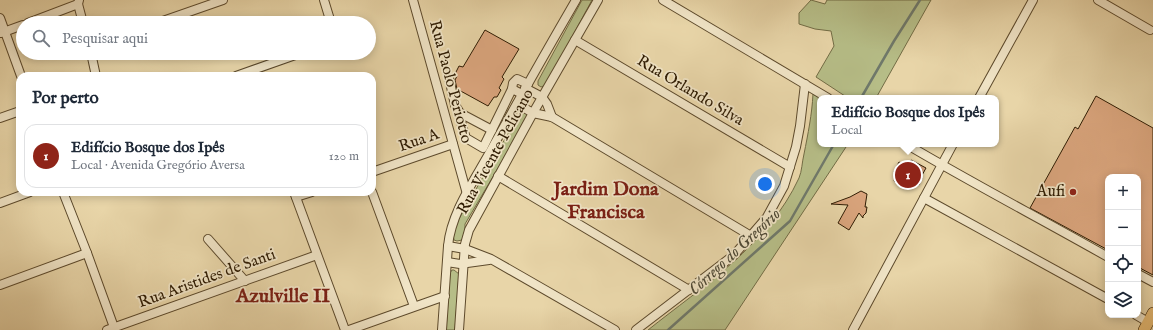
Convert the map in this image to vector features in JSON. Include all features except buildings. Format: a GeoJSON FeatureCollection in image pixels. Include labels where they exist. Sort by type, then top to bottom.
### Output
{"type":"FeatureCollection","features":[{"type":"Feature","properties":{"kind":"street"},"geometry":{"type":"LineString","coordinates":[[177,16],[223,0]]}},
{"type":"Feature","properties":{"kind":"street"},"geometry":{"type":"LineString","coordinates":[[324,0],[329,16]]}},
{"type":"Feature","properties":{"kind":"street","name":"Rua Paolo Periotto"},"geometry":{"type":"LineString","coordinates":[[413,0],[467,194]]}},
{"type":"Feature","properties":{"kind":"street","name":"Rua Vicente Pelicano"},"geometry":{"type":"LineString","coordinates":[[442,330],[446,262],[449,235],[454,220],[525,89],[576,0]]}},
{"type":"Feature","properties":{"kind":"street","name":"Rua Vicente Pelicano"},"geometry":{"type":"LineString","coordinates":[[459,330],[465,249],[469,230],[533,113],[598,0]]}},
{"type":"Feature","properties":{"kind":"street"},"geometry":{"type":"LineString","coordinates":[[663,0],[823,95]]}},
{"type":"Feature","properties":{"kind":"street"},"geometry":{"type":"LineString","coordinates":[[981,95],[1033,0]]}},
{"type":"Feature","properties":{"kind":"street"},"geometry":{"type":"LineString","coordinates":[[1098,0],[1150,30]]}},
{"type":"Feature","properties":{"kind":"street"},"geometry":{"type":"LineString","coordinates":[[45,16],[78,2],[81,16]]}},
{"type":"Feature","properties":{"kind":"street"},"geometry":{"type":"LineString","coordinates":[[0,18],[2,33],[19,72]]}},
{"type":"Feature","properties":{"kind":"street"},"geometry":{"type":"LineString","coordinates":[[2,33],[16,28]]}},
{"type":"Feature","properties":{"kind":"street","name":"Rua Orlando Silva"},"geometry":{"type":"LineString","coordinates":[[575,40],[790,167]]}},
{"type":"Feature","properties":{"kind":"street"},"geometry":{"type":"LineString","coordinates":[[93,60],[95,72]]}},
{"type":"Feature","properties":{"kind":"street"},"geometry":{"type":"LineString","coordinates":[[253,72],[283,60]]}},
{"type":"Feature","properties":{"kind":"street"},"geometry":{"type":"LineString","coordinates":[[449,78],[455,105],[460,113],[466,138],[482,148],[492,130],[513,83],[517,79],[525,89]]}},
{"type":"Feature","properties":{"kind":"street"},"geometry":{"type":"LineString","coordinates":[[636,330],[734,255],[767,217],[784,186],[796,147],[805,84]]}},
{"type":"Feature","properties":{"kind":"street"},"geometry":{"type":"LineString","coordinates":[[512,88],[525,89],[542,97],[552,117]]}},
{"type":"Feature","properties":{"kind":"street"},"geometry":{"type":"LineString","coordinates":[[517,104],[533,113],[552,117],[751,236]]}},
{"type":"Feature","properties":{"kind":"street"},"geometry":{"type":"LineString","coordinates":[[0,118],[16,112]]}},
{"type":"Feature","properties":{"kind":"street"},"geometry":{"type":"LineString","coordinates":[[460,113],[492,130]]}},
{"type":"Feature","properties":{"kind":"street","name":"Rua A"},"geometry":{"type":"LineString","coordinates":[[376,171],[453,144]]}},
{"type":"Feature","properties":{"kind":"street"},"geometry":{"type":"LineString","coordinates":[[911,147],[1105,255]]}},
{"type":"Feature","properties":{"kind":"street"},"geometry":{"type":"LineString","coordinates":[[853,330],[951,147]]}},
{"type":"Feature","properties":{"kind":"street"},"geometry":{"type":"LineString","coordinates":[[498,176],[689,290]]}},
{"type":"Feature","properties":{"kind":"street"},"geometry":{"type":"LineString","coordinates":[[0,203],[19,196]]}},
{"type":"Feature","properties":{"kind":"street"},"geometry":{"type":"LineString","coordinates":[[65,196],[87,253],[112,329]]}},
{"type":"Feature","properties":{"kind":"street"},"geometry":{"type":"LineString","coordinates":[[295,196],[345,330]]}},
{"type":"Feature","properties":{"kind":"street"},"geometry":{"type":"LineString","coordinates":[[373,196],[414,306]]}},
{"type":"Feature","properties":{"kind":"street"},"geometry":{"type":"LineString","coordinates":[[924,198],[1105,298]]}},
{"type":"Feature","properties":{"kind":"street"},"geometry":{"type":"LineString","coordinates":[[208,239],[245,281]]}},
{"type":"Feature","properties":{"kind":"street"},"geometry":{"type":"LineString","coordinates":[[448,246],[465,249],[491,259],[615,330]]}},
{"type":"Feature","properties":{"kind":"street"},"geometry":{"type":"LineString","coordinates":[[0,284],[87,253]]}},
{"type":"Feature","properties":{"kind":"street","name":"Rua Aristides de Santi"},"geometry":{"type":"LineString","coordinates":[[112,329],[317,255]]}},
{"type":"Feature","properties":{"kind":"street"},"geometry":{"type":"LineString","coordinates":[[446,262],[464,264],[491,259]]}},
{"type":"Feature","properties":{"kind":"street"},"geometry":{"type":"LineString","coordinates":[[1141,276],[1153,282]]}},
{"type":"Feature","properties":{"kind":"street"},"geometry":{"type":"LineString","coordinates":[[348,330],[445,296]]}},
{"type":"Feature","properties":{"kind":"green space"},"geometry":{"type":"Polygon","coordinates":[[[582,0],[592,0],[546,85],[541,87],[538,85],[538,81],[582,0]]]}},
{"type":"Feature","properties":{"kind":"green space"},"geometry":{"type":"Polygon","coordinates":[[[811,0],[825,4],[827,0],[931,0],[878,95],[843,95],[816,77],[834,46],[831,31],[815,29],[799,24],[799,13],[811,0]]]}},
{"type":"Feature","properties":{"kind":"green space"},"geometry":{"type":"Polygon","coordinates":[[[813,94],[817,96],[817,147],[846,147],[725,330],[648,330],[732,263],[770,224],[786,202],[799,178],[812,109],[813,94]]]}},
{"type":"Feature","properties":{"kind":"green space"},"geometry":{"type":"Polygon","coordinates":[[[523,110],[528,114],[527,119],[465,224],[462,240],[454,240],[453,235],[457,222],[523,110]]]}},
{"type":"Feature","properties":{"kind":"green space"},"geometry":{"type":"Polygon","coordinates":[[[452,270],[459,274],[455,330],[446,330],[450,273],[452,270]]]}},
{"type":"Feature","properties":{"kind":"waterway","name":"Córrego do Gregório"},"geometry":{"type":"LineString","coordinates":[[863,95],[920,0]]}},
{"type":"Feature","properties":{"kind":"waterway","name":"Córrego do Gregório"},"geometry":{"type":"LineString","coordinates":[[668,330],[790,221],[832,147]]}},
{"type":"Feature","properties":{"kind":"place","name":"Edifício Bosque dos Ipês"},"geometry":{"type":"Point","coordinates":[908,175]}},
{"type":"Feature","properties":{"kind":"place","name":"Aufi"},"geometry":{"type":"Point","coordinates":[1073,192]}},
{"type":"Feature","properties":{"kind":"district","name":"Jardim Dona Francisca"},"geometry":{"type":"Point","coordinates":[606,200]}},
{"type":"Feature","properties":{"kind":"district","name":"Azulville II"},"geometry":{"type":"Point","coordinates":[283,296]}}]}
